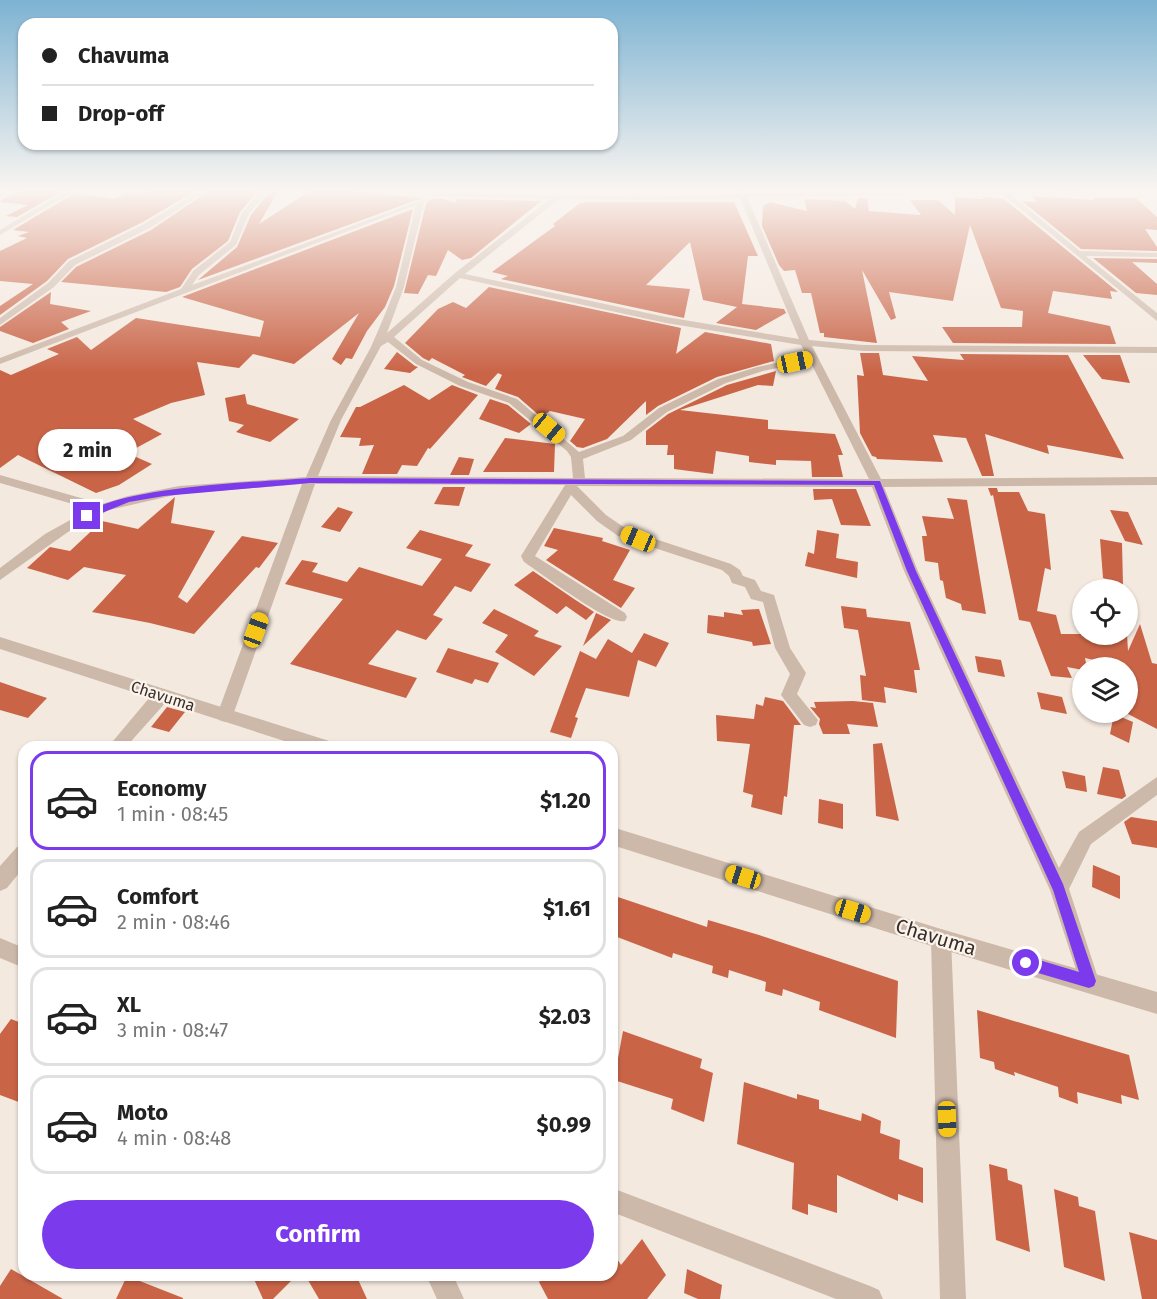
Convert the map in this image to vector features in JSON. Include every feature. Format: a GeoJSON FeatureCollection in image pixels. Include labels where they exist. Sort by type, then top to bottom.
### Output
{"type":"FeatureCollection","features":[{"type":"Feature","properties":{"kind":"street"},"geometry":{"type":"LineString","coordinates":[[0,322],[51,285],[72,263],[92,252]]}},
{"type":"Feature","properties":{"kind":"street"},"geometry":{"type":"LineString","coordinates":[[184,291],[196,273],[225,252]]}},
{"type":"Feature","properties":{"kind":"street"},"geometry":{"type":"LineString","coordinates":[[0,361],[288,252]]}},
{"type":"Feature","properties":{"kind":"street"},"geometry":{"type":"LineString","coordinates":[[225,715],[310,480],[336,420],[376,348],[400,287],[409,252]]}},
{"type":"Feature","properties":{"kind":"street"},"geometry":{"type":"LineString","coordinates":[[376,348],[488,252]]}},
{"type":"Feature","properties":{"kind":"street"},"geometry":{"type":"LineString","coordinates":[[767,252],[812,358],[877,483],[911,571],[1059,888],[1089,981]]}},
{"type":"Feature","properties":{"kind":"street"},"geometry":{"type":"LineString","coordinates":[[1075,252],[1157,318]]}},
{"type":"Feature","properties":{"kind":"street"},"geometry":{"type":"LineString","coordinates":[[1078,254],[1157,255]]}},
{"type":"Feature","properties":{"kind":"street"},"geometry":{"type":"LineString","coordinates":[[458,275],[666,320],[805,343],[863,348],[1157,350]]}},
{"type":"Feature","properties":{"kind":"street"},"geometry":{"type":"LineString","coordinates":[[388,337],[419,362],[464,384],[513,401],[561,438],[577,456],[574,483],[528,556],[529,559],[585,597],[620,617]]}},
{"type":"Feature","properties":{"kind":"street"},"geometry":{"type":"LineString","coordinates":[[577,456],[627,438],[663,410],[722,381],[761,369],[812,358]]}},
{"type":"Feature","properties":{"kind":"street"},"geometry":{"type":"LineString","coordinates":[[0,479],[103,508]]}},
{"type":"Feature","properties":{"kind":"street"},"geometry":{"type":"LineString","coordinates":[[0,575],[37,547],[103,508],[164,493],[310,480],[574,483],[1157,481]]}},
{"type":"Feature","properties":{"kind":"street"},"geometry":{"type":"LineString","coordinates":[[574,483],[611,525],[622,532],[663,548],[724,565],[735,573],[737,579],[750,584],[756,595],[769,599],[781,644],[790,666],[798,673],[789,694],[810,720]]}},
{"type":"Feature","properties":{"kind":"street","name":"Chavuma"},"geometry":{"type":"LineString","coordinates":[[0,643],[307,741]]}},
{"type":"Feature","properties":{"kind":"street"},"geometry":{"type":"LineString","coordinates":[[122,741],[161,696]]}},
{"type":"Feature","properties":{"kind":"street"},"geometry":{"type":"LineString","coordinates":[[1059,888],[1085,838],[1157,785]]}},
{"type":"Feature","properties":{"kind":"street","name":"Chavuma"},"geometry":{"type":"LineString","coordinates":[[618,838],[940,939],[1089,981],[1157,1003]]}},
{"type":"Feature","properties":{"kind":"street"},"geometry":{"type":"LineString","coordinates":[[0,881],[18,860]]}},
{"type":"Feature","properties":{"kind":"street"},"geometry":{"type":"LineString","coordinates":[[940,939],[953,1299]]}},
{"type":"Feature","properties":{"kind":"street"},"geometry":{"type":"LineString","coordinates":[[0,948],[18,956]]}},
{"type":"Feature","properties":{"kind":"street"},"geometry":{"type":"LineString","coordinates":[[618,1202],[870,1299]]}},
{"type":"Feature","properties":{"kind":"street"},"geometry":{"type":"LineString","coordinates":[[442,1281],[451,1299]]}},
{"type":"Feature","properties":{"kind":"building"},"geometry":{"type":"Polygon","coordinates":[[[0,252],[83,252],[68,259],[47,281],[0,315],[0,306],[33,284],[0,281],[0,252]]]}},
{"type":"Feature","properties":{"kind":"building"},"geometry":{"type":"Polygon","coordinates":[[[107,252],[214,252],[192,269],[180,287],[166,292],[61,282],[76,267],[107,252]]]}},
{"type":"Feature","properties":{"kind":"building"},"geometry":{"type":"Polygon","coordinates":[[[232,252],[276,252],[198,280],[232,252]]]}},
{"type":"Feature","properties":{"kind":"building"},"geometry":{"type":"Polygon","coordinates":[[[301,252],[402,252],[394,286],[385,307],[367,331],[352,359],[346,358],[341,365],[332,359],[359,313],[294,364],[253,354],[239,368],[197,362],[205,395],[171,403],[133,419],[162,434],[127,453],[152,464],[119,485],[96,493],[18,455],[0,468],[0,370],[11,375],[59,354],[47,349],[77,337],[91,350],[136,318],[260,337],[264,321],[182,297],[301,252]]]}},
{"type":"Feature","properties":{"kind":"building"},"geometry":{"type":"Polygon","coordinates":[[[414,252],[447,252],[436,276],[428,275],[418,294],[404,293],[414,252]]]}},
{"type":"Feature","properties":{"kind":"building"},"geometry":{"type":"Polygon","coordinates":[[[450,252],[479,252],[471,258],[462,260],[450,252]]]}},
{"type":"Feature","properties":{"kind":"building"},"geometry":{"type":"Polygon","coordinates":[[[520,252],[680,252],[646,285],[690,289],[684,318],[501,279],[508,276],[492,272],[520,252]]]}},
{"type":"Feature","properties":{"kind":"building"},"geometry":{"type":"Polygon","coordinates":[[[692,252],[756,252],[758,256],[748,256],[742,304],[784,309],[786,313],[756,330],[716,323],[737,307],[703,300],[692,252]]]}},
{"type":"Feature","properties":{"kind":"building"},"geometry":{"type":"Polygon","coordinates":[[[773,252],[964,252],[953,301],[889,292],[896,318],[891,320],[862,270],[877,343],[824,337],[824,333],[820,333],[811,293],[802,293],[795,270],[784,271],[773,252]]]}},
{"type":"Feature","properties":{"kind":"building"},"geometry":{"type":"Polygon","coordinates":[[[980,252],[1069,252],[1118,292],[1110,291],[1112,299],[1053,291],[1048,313],[1110,326],[1116,344],[953,343],[942,327],[1022,327],[1023,311],[1001,308],[980,252]]]}},
{"type":"Feature","properties":{"kind":"building"},"geometry":{"type":"Polygon","coordinates":[[[1093,258],[1157,259],[1157,263],[1132,262],[1157,284],[1157,295],[1136,293],[1093,258]]]}},
{"type":"Feature","properties":{"kind":"building"},"geometry":{"type":"Polygon","coordinates":[[[489,287],[681,328],[676,354],[705,332],[771,344],[774,361],[717,377],[658,406],[646,415],[646,401],[607,439],[583,448],[577,447],[570,441],[585,419],[550,411],[541,417],[518,397],[495,389],[502,375],[498,373],[486,386],[462,377],[465,375],[432,358],[429,361],[423,358],[405,343],[438,309],[453,302],[466,308],[489,287]]]}},
{"type":"Feature","properties":{"kind":"building"},"geometry":{"type":"Polygon","coordinates":[[[51,292],[50,304],[91,311],[61,322],[69,329],[33,343],[0,331],[0,327],[51,292]]]}},
{"type":"Feature","properties":{"kind":"building"},"geometry":{"type":"Polygon","coordinates":[[[397,352],[418,367],[410,373],[384,369],[397,352]]]}},
{"type":"Feature","properties":{"kind":"building"},"geometry":{"type":"Polygon","coordinates":[[[860,353],[879,353],[883,375],[928,381],[912,356],[964,360],[960,354],[1068,355],[1124,459],[1047,445],[1049,454],[985,434],[994,476],[982,476],[966,438],[933,435],[943,462],[877,459],[872,456],[860,433],[857,375],[864,376],[860,353]]]}},
{"type":"Feature","properties":{"kind":"building"},"geometry":{"type":"Polygon","coordinates":[[[1083,355],[1120,355],[1130,383],[1102,379],[1083,355]]]}},
{"type":"Feature","properties":{"kind":"building"},"geometry":{"type":"Polygon","coordinates":[[[776,371],[773,386],[758,385],[680,410],[768,420],[768,429],[835,434],[843,455],[838,455],[843,477],[812,477],[811,461],[776,460],[776,465],[749,462],[749,456],[716,451],[713,474],[674,469],[674,455],[667,455],[668,445],[646,445],[646,431],[668,414],[727,385],[776,371]]]}},
{"type":"Feature","properties":{"kind":"building"},"geometry":{"type":"Polygon","coordinates":[[[404,385],[429,400],[452,385],[478,395],[430,449],[428,448],[417,466],[402,465],[397,474],[362,474],[374,445],[359,446],[361,438],[340,437],[356,407],[404,385]]]}},
{"type":"Feature","properties":{"kind":"building"},"geometry":{"type":"Polygon","coordinates":[[[245,394],[247,404],[299,419],[270,442],[236,432],[244,425],[229,421],[225,398],[245,394]]]}},
{"type":"Feature","properties":{"kind":"building"},"geometry":{"type":"Polygon","coordinates":[[[490,399],[508,405],[531,424],[519,433],[479,419],[490,399]]]}},
{"type":"Feature","properties":{"kind":"building"},"geometry":{"type":"Polygon","coordinates":[[[505,438],[555,444],[554,472],[483,472],[505,438]]]}},
{"type":"Feature","properties":{"kind":"building"},"geometry":{"type":"Polygon","coordinates":[[[459,457],[474,459],[469,475],[450,475],[459,457]]]}},
{"type":"Feature","properties":{"kind":"building"},"geometry":{"type":"Polygon","coordinates":[[[443,487],[465,487],[459,506],[434,504],[443,487]]]}},
{"type":"Feature","properties":{"kind":"building"},"geometry":{"type":"Polygon","coordinates":[[[988,488],[997,488],[998,492],[1019,492],[1028,511],[1045,514],[1051,570],[1045,568],[1037,611],[1056,615],[1061,634],[1072,634],[1072,645],[1128,645],[1128,651],[1131,645],[1138,645],[1140,624],[1152,663],[1157,664],[1157,729],[1138,719],[1138,657],[1072,657],[1072,668],[1067,667],[1072,678],[1051,676],[1030,622],[1019,620],[993,495],[991,496],[988,488]]]}},
{"type":"Feature","properties":{"kind":"building"},"geometry":{"type":"Polygon","coordinates":[[[813,489],[856,489],[871,526],[841,525],[832,499],[814,500],[813,489]]]}},
{"type":"Feature","properties":{"kind":"building"},"geometry":{"type":"Polygon","coordinates":[[[175,497],[171,523],[215,531],[178,597],[187,603],[242,536],[278,543],[259,568],[256,567],[194,634],[92,612],[126,575],[84,567],[68,580],[27,568],[50,547],[70,551],[102,521],[138,529],[175,497]]]}},
{"type":"Feature","properties":{"kind":"building"},"geometry":{"type":"Polygon","coordinates":[[[947,498],[967,500],[986,614],[962,610],[961,604],[946,598],[943,581],[940,580],[938,563],[925,561],[922,536],[927,536],[922,516],[954,519],[947,498]]]}},
{"type":"Feature","properties":{"kind":"building"},"geometry":{"type":"Polygon","coordinates":[[[338,507],[353,512],[340,532],[321,527],[338,507]]]}},
{"type":"Feature","properties":{"kind":"building"},"geometry":{"type":"Polygon","coordinates":[[[1110,510],[1128,512],[1143,545],[1125,541],[1110,510]]]}},
{"type":"Feature","properties":{"kind":"building"},"geometry":{"type":"Polygon","coordinates":[[[554,528],[603,538],[602,541],[630,550],[613,580],[635,588],[621,608],[546,560],[558,550],[544,546],[554,528]]]}},
{"type":"Feature","properties":{"kind":"building"},"geometry":{"type":"Polygon","coordinates":[[[420,530],[473,545],[465,556],[491,564],[471,592],[455,586],[433,615],[443,619],[426,640],[397,630],[368,664],[417,678],[406,698],[290,664],[343,599],[285,584],[302,560],[318,563],[312,572],[347,582],[359,567],[422,586],[442,559],[406,548],[420,530]]]}},
{"type":"Feature","properties":{"kind":"building"},"geometry":{"type":"Polygon","coordinates":[[[817,530],[839,534],[836,558],[858,562],[857,578],[805,566],[808,552],[814,554],[817,530]]]}},
{"type":"Feature","properties":{"kind":"building"},"geometry":{"type":"Polygon","coordinates":[[[1100,539],[1122,543],[1123,579],[1103,578],[1100,539]]]}},
{"type":"Feature","properties":{"kind":"building"},"geometry":{"type":"Polygon","coordinates":[[[533,571],[594,612],[586,620],[566,606],[557,614],[514,585],[533,571]]]}},
{"type":"Feature","properties":{"kind":"building"},"geometry":{"type":"Polygon","coordinates":[[[841,606],[866,609],[867,617],[910,622],[920,670],[914,670],[917,693],[884,687],[886,703],[862,700],[860,675],[866,676],[858,630],[844,628],[841,606]]]}},
{"type":"Feature","properties":{"kind":"building"},"geometry":{"type":"Polygon","coordinates":[[[494,609],[539,631],[534,636],[562,646],[534,676],[495,652],[508,635],[482,623],[494,609]]]}},
{"type":"Feature","properties":{"kind":"building"},"geometry":{"type":"Polygon","coordinates":[[[759,609],[771,644],[753,646],[752,642],[707,633],[708,615],[724,617],[724,612],[743,615],[741,610],[759,609]]]}},
{"type":"Feature","properties":{"kind":"building"},"geometry":{"type":"Polygon","coordinates":[[[596,613],[611,620],[583,646],[596,613]]]}},
{"type":"Feature","properties":{"kind":"building"},"geometry":{"type":"Polygon","coordinates":[[[644,633],[669,643],[656,667],[638,660],[629,697],[586,688],[575,717],[578,718],[571,738],[550,732],[580,651],[596,659],[608,639],[632,653],[644,633]]]}},
{"type":"Feature","properties":{"kind":"building"},"geometry":{"type":"Polygon","coordinates":[[[448,648],[499,663],[488,683],[475,679],[472,684],[436,672],[448,648]]]}},
{"type":"Feature","properties":{"kind":"building"},"geometry":{"type":"Polygon","coordinates":[[[975,656],[1001,660],[1005,677],[978,672],[975,656]]]}},
{"type":"Feature","properties":{"kind":"building"},"geometry":{"type":"Polygon","coordinates":[[[0,682],[47,698],[28,718],[0,710],[0,682]]]}},
{"type":"Feature","properties":{"kind":"building"},"geometry":{"type":"Polygon","coordinates":[[[1037,692],[1062,697],[1067,714],[1041,709],[1037,692]]]}},
{"type":"Feature","properties":{"kind":"building"},"geometry":{"type":"Polygon","coordinates":[[[765,697],[783,701],[801,725],[794,725],[787,797],[784,796],[782,815],[751,807],[753,795],[743,792],[750,744],[717,741],[716,715],[754,719],[756,704],[763,706],[765,697]]]}},
{"type":"Feature","properties":{"kind":"building"},"geometry":{"type":"Polygon","coordinates":[[[814,702],[873,703],[878,727],[847,724],[850,734],[823,734],[819,724],[820,719],[810,707],[816,708],[814,702]]]}},
{"type":"Feature","properties":{"kind":"building"},"geometry":{"type":"Polygon","coordinates":[[[167,707],[185,712],[169,732],[151,727],[167,707]]]}},
{"type":"Feature","properties":{"kind":"building"},"geometry":{"type":"Polygon","coordinates":[[[1112,723],[1133,723],[1129,743],[1110,734],[1112,723]]]}},
{"type":"Feature","properties":{"kind":"building"},"geometry":{"type":"Polygon","coordinates":[[[882,743],[899,821],[876,816],[873,744],[882,743]]]}},
{"type":"Feature","properties":{"kind":"building"},"geometry":{"type":"Polygon","coordinates":[[[1103,767],[1119,770],[1126,796],[1122,799],[1097,794],[1103,767]]]}},
{"type":"Feature","properties":{"kind":"building"},"geometry":{"type":"Polygon","coordinates":[[[1062,771],[1085,776],[1087,792],[1066,788],[1062,771]]]}},
{"type":"Feature","properties":{"kind":"building"},"geometry":{"type":"Polygon","coordinates":[[[819,799],[843,804],[843,829],[818,823],[819,799]]]}},
{"type":"Feature","properties":{"kind":"building"},"geometry":{"type":"Polygon","coordinates":[[[1131,817],[1157,821],[1157,848],[1132,844],[1124,822],[1131,817]]]}},
{"type":"Feature","properties":{"kind":"building"},"geometry":{"type":"Polygon","coordinates":[[[1093,865],[1120,876],[1120,899],[1092,887],[1093,865]]]}},
{"type":"Feature","properties":{"kind":"building"},"geometry":{"type":"Polygon","coordinates":[[[618,897],[707,927],[708,920],[759,935],[898,981],[896,1038],[819,1010],[820,1002],[783,989],[782,996],[765,991],[766,982],[729,970],[728,978],[712,973],[713,966],[673,953],[672,958],[618,937],[618,897]]]}},
{"type":"Feature","properties":{"kind":"building"},"geometry":{"type":"Polygon","coordinates":[[[977,1010],[1129,1055],[1139,1100],[1121,1095],[1122,1104],[1077,1092],[1078,1104],[1059,1097],[1058,1087],[1014,1072],[1015,1076],[995,1069],[994,1062],[980,1058],[977,1010]]]}},
{"type":"Feature","properties":{"kind":"building"},"geometry":{"type":"Polygon","coordinates":[[[11,1019],[18,1022],[18,1102],[0,1095],[0,1034],[11,1019]]]}},
{"type":"Feature","properties":{"kind":"building"},"geometry":{"type":"Polygon","coordinates":[[[623,1031],[702,1059],[700,1068],[713,1073],[704,1122],[671,1109],[673,1099],[618,1081],[618,1058],[623,1031]]]}},
{"type":"Feature","properties":{"kind":"building"},"geometry":{"type":"Polygon","coordinates":[[[744,1082],[797,1099],[797,1094],[819,1100],[819,1109],[861,1121],[862,1113],[881,1121],[880,1133],[900,1140],[899,1159],[923,1168],[923,1203],[898,1194],[898,1201],[837,1175],[837,1213],[808,1204],[808,1215],[792,1209],[794,1163],[737,1144],[744,1082]]]}},
{"type":"Feature","properties":{"kind":"building"},"geometry":{"type":"Polygon","coordinates":[[[989,1164],[1007,1169],[1008,1180],[1022,1185],[1030,1252],[996,1240],[989,1164]]]}},
{"type":"Feature","properties":{"kind":"building"},"geometry":{"type":"Polygon","coordinates":[[[1054,1189],[1078,1197],[1079,1206],[1095,1211],[1105,1281],[1064,1267],[1054,1189]]]}},
{"type":"Feature","properties":{"kind":"building"},"geometry":{"type":"Polygon","coordinates":[[[1129,1232],[1157,1240],[1157,1299],[1142,1299],[1129,1232]]]}},
{"type":"Feature","properties":{"kind":"building"},"geometry":{"type":"Polygon","coordinates":[[[642,1239],[666,1275],[647,1299],[548,1299],[539,1282],[618,1281],[618,1260],[621,1265],[642,1239]]]}},
{"type":"Feature","properties":{"kind":"building"},"geometry":{"type":"Polygon","coordinates":[[[11,1269],[18,1273],[18,1281],[32,1281],[63,1299],[0,1299],[0,1286],[11,1269]]]}},
{"type":"Feature","properties":{"kind":"building"},"geometry":{"type":"Polygon","coordinates":[[[687,1269],[722,1285],[720,1299],[698,1299],[684,1293],[687,1269]]]}},
{"type":"Feature","properties":{"kind":"building"},"geometry":{"type":"Polygon","coordinates":[[[125,1281],[140,1281],[183,1298],[183,1299],[116,1299],[125,1281]]]}},
{"type":"Feature","properties":{"kind":"building"},"geometry":{"type":"Polygon","coordinates":[[[255,1281],[291,1281],[273,1299],[263,1299],[255,1281]]]}},
{"type":"Feature","properties":{"kind":"building"},"geometry":{"type":"Polygon","coordinates":[[[308,1281],[359,1281],[367,1299],[319,1299],[308,1281]]]}},
{"type":"Feature","properties":{"kind":"route"},"geometry":{"type":"LineString","coordinates":[[87,516],[128,500],[164,493],[310,480],[877,483],[911,571],[1059,888],[1089,981],[1026,963]]}}]}
